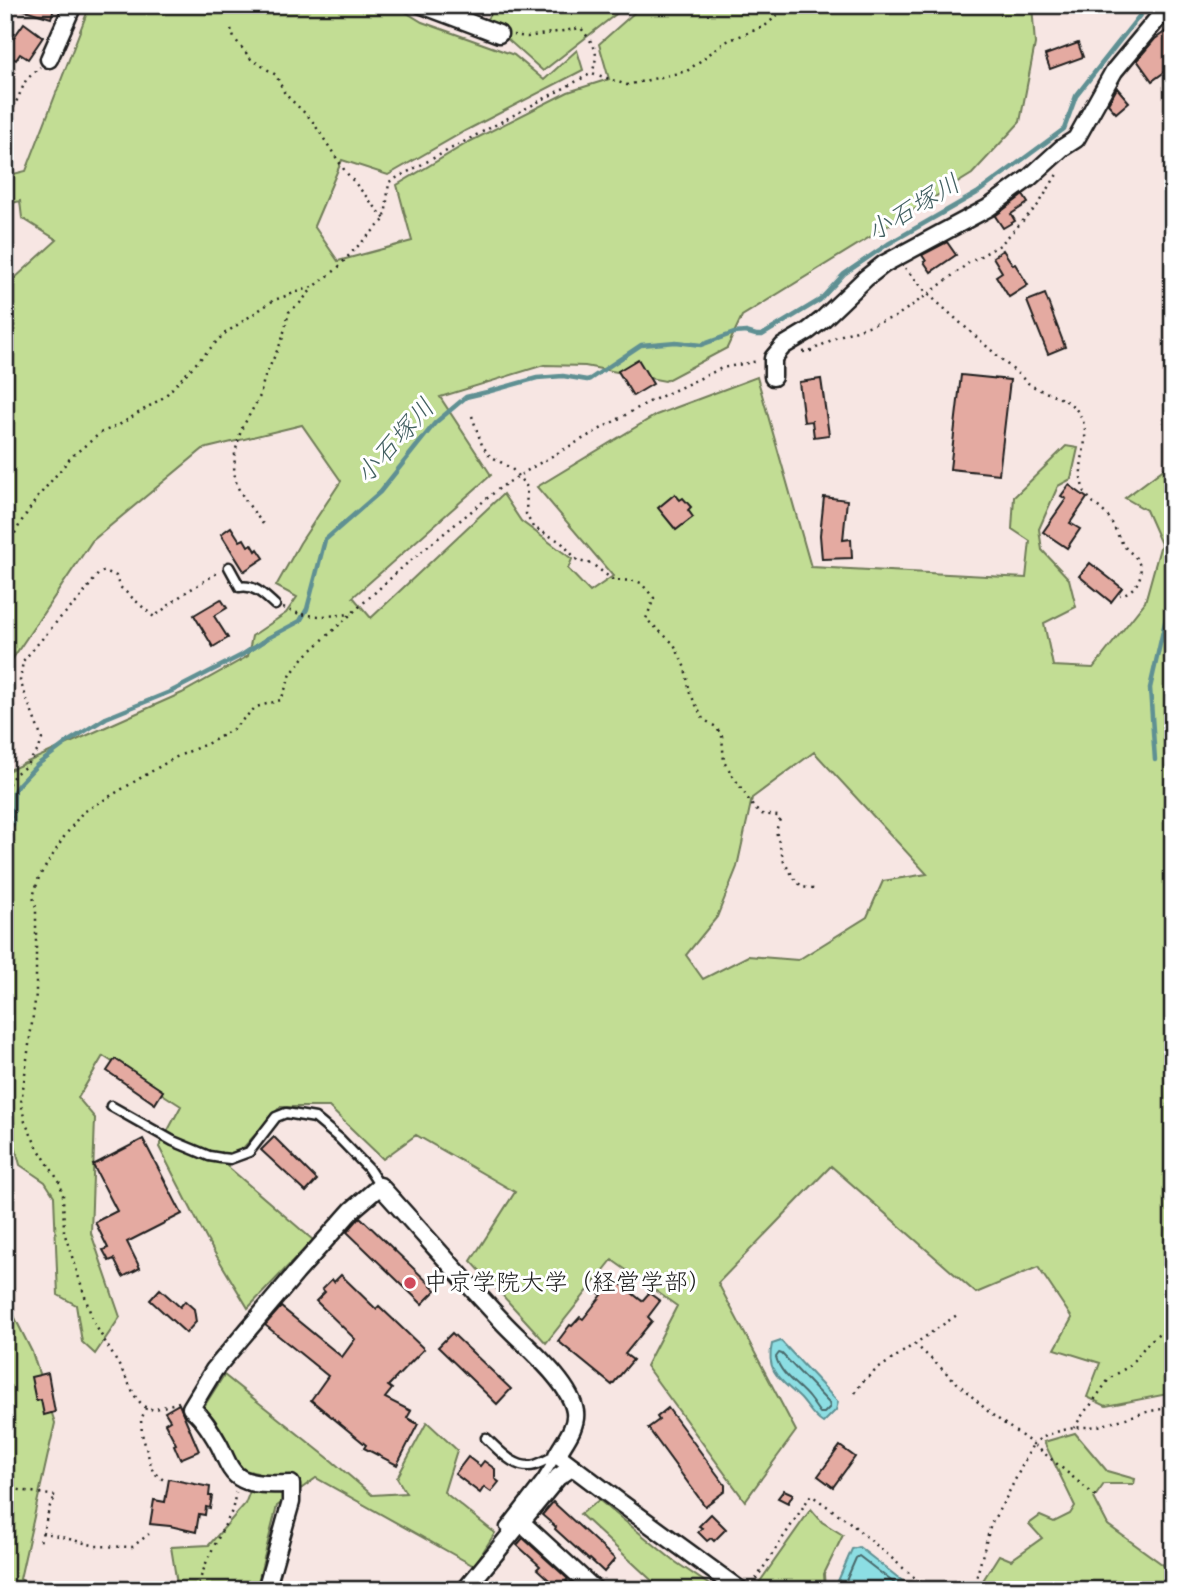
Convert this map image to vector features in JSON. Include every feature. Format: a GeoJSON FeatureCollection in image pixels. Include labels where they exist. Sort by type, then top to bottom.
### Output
{"type":"FeatureCollection","features":[{"type":"Feature","properties":{"kind":"street"},"geometry":{"type":"LineString","coordinates":[[49,59],[73,5]]}},
{"type":"Feature","properties":{"kind":"street"},"geometry":{"type":"LineString","coordinates":[[422,5],[499,34]]}},
{"type":"Feature","properties":{"kind":"street"},"geometry":{"type":"LineString","coordinates":[[773,377],[773,358],[783,346],[833,311],[866,278],[884,264],[988,208],[1076,139],[1115,71],[1170,5]]}},
{"type":"Feature","properties":{"kind":"street"},"geometry":{"type":"LineString","coordinates":[[266,1590],[291,1502],[291,1484],[255,1484],[239,1478],[230,1468],[218,1443],[191,1408],[214,1370],[296,1273],[352,1210],[380,1186],[559,1381],[572,1401],[575,1413],[574,1425],[557,1455],[740,1590]]}},
{"type":"Feature","properties":{"kind":"street"},"geometry":{"type":"LineString","coordinates":[[465,1590],[558,1478],[573,1467]]}},
{"type":"Feature","properties":{"kind":"street"},"geometry":{"type":"LineString","coordinates":[[521,1522],[595,1590]]}},
{"type":"Feature","properties":{"kind":"lane"},"geometry":{"type":"LineString","coordinates":[[229,567],[240,587],[255,589],[275,605]]}},
{"type":"Feature","properties":{"kind":"lane"},"geometry":{"type":"LineString","coordinates":[[111,1106],[173,1141],[209,1156],[221,1158],[249,1152],[276,1117],[286,1113],[314,1118],[340,1139],[368,1168],[380,1186]]}},
{"type":"Feature","properties":{"kind":"lane"},"geometry":{"type":"LineString","coordinates":[[486,1438],[510,1460],[522,1465],[533,1466],[557,1455]]}},
{"type":"Feature","properties":{"kind":"lane"},"geometry":{"type":"LineString","coordinates":[[505,1527],[557,1455]]}},
{"type":"Feature","properties":{"kind":"path"},"geometry":{"type":"LineString","coordinates":[[592,73],[627,85],[687,71],[725,42],[765,26],[789,5]]}},
{"type":"Feature","properties":{"kind":"path"},"geometry":{"type":"LineString","coordinates":[[263,524],[237,486],[234,472],[235,453],[242,430],[260,396],[264,379],[282,340],[289,312],[337,269],[385,219],[389,182],[592,73],[597,57],[593,44],[581,28],[527,37],[499,34]]}},
{"type":"Feature","properties":{"kind":"path"},"geometry":{"type":"LineString","coordinates":[[231,29],[234,38],[251,59],[276,75],[285,94],[311,119],[345,171],[385,219]]}},
{"type":"Feature","properties":{"kind":"path"},"geometry":{"type":"LineString","coordinates":[[5,127],[26,80],[49,59]]}},
{"type":"Feature","properties":{"kind":"path"},"geometry":{"type":"LineString","coordinates":[[798,353],[811,351],[839,336],[895,317],[970,262],[1000,245],[1039,204],[1059,171]]}},
{"type":"Feature","properties":{"kind":"path"},"geometry":{"type":"LineString","coordinates":[[897,258],[928,294],[1028,383],[1038,391],[1069,402],[1081,416],[1086,438],[1080,477],[1085,494],[1107,515],[1125,548],[1136,558],[1141,572],[1134,588],[1120,595]]}},
{"type":"Feature","properties":{"kind":"path"},"geometry":{"type":"LineString","coordinates":[[5,552],[37,498],[72,456],[102,432],[119,425],[164,397],[224,334],[274,300],[315,286]]}},
{"type":"Feature","properties":{"kind":"path"},"geometry":{"type":"LineString","coordinates":[[191,1408],[180,1402],[153,1410],[143,1406],[135,1396],[93,1321],[64,1232],[60,1183],[36,1145],[22,1112],[20,1103],[36,993],[36,907],[33,897],[40,877],[82,813],[174,758],[233,729],[256,707],[281,700],[291,674],[305,656],[404,566],[501,487],[645,404],[722,368],[773,358]]}},
{"type":"Feature","properties":{"kind":"path"},"geometry":{"type":"LineString","coordinates":[[472,415],[482,444],[489,455],[512,469],[527,487],[526,514],[533,527],[561,542],[578,561],[592,564],[613,580],[641,583],[654,598],[646,619],[674,644],[685,668],[690,693],[703,719],[716,727],[722,736],[724,762],[754,808],[761,814],[778,816],[780,819],[776,838],[784,862],[796,881],[803,887],[818,890]]}},
{"type":"Feature","properties":{"kind":"path"},"geometry":{"type":"LineString","coordinates":[[10,818],[6,801],[7,786],[39,749],[42,739],[20,681],[23,661],[78,601],[99,573],[105,571],[116,576],[119,586],[154,617],[204,580],[229,567]]}},
{"type":"Feature","properties":{"kind":"path"},"geometry":{"type":"LineString","coordinates":[[297,614],[352,614]]}},
{"type":"Feature","properties":{"kind":"path"},"geometry":{"type":"LineString","coordinates":[[855,1393],[862,1382],[875,1371],[957,1315]]}},
{"type":"Feature","properties":{"kind":"path"},"geometry":{"type":"LineString","coordinates":[[1074,1428],[1109,1379],[1129,1366],[1165,1328]]}},
{"type":"Feature","properties":{"kind":"path"},"geometry":{"type":"LineString","coordinates":[[915,1345],[991,1414],[1033,1444],[1098,1498]]}},
{"type":"Feature","properties":{"kind":"path"},"geometry":{"type":"LineString","coordinates":[[146,1408],[141,1420],[142,1434],[153,1472],[166,1482]]}},
{"type":"Feature","properties":{"kind":"path"},"geometry":{"type":"LineString","coordinates":[[973,1590],[991,1524],[1033,1444],[1047,1436],[1074,1428],[1098,1427],[1149,1411],[1173,1408]]}},
{"type":"Feature","properties":{"kind":"path"},"geometry":{"type":"LineString","coordinates":[[196,1590],[208,1558],[232,1511],[239,1478]]}},
{"type":"Feature","properties":{"kind":"path"},"geometry":{"type":"LineString","coordinates":[[5,1489],[57,1496],[50,1506],[39,1546]]}},
{"type":"Feature","properties":{"kind":"path"},"geometry":{"type":"LineString","coordinates":[[749,1590],[811,1495],[848,1521],[929,1590]]}},
{"type":"Feature","properties":{"kind":"path"},"geometry":{"type":"LineString","coordinates":[[42,1532],[96,1546],[132,1547],[149,1534]]}},
{"type":"Feature","properties":{"kind":"green space"},"geometry":{"type":"Polygon","coordinates":[[[90,5],[394,5],[422,22],[514,55],[544,80],[577,50],[583,70],[465,131],[388,175],[342,160],[314,226],[338,261],[412,241],[397,185],[469,142],[568,92],[609,79],[599,44],[643,5],[1032,5],[1035,44],[1020,122],[972,174],[742,316],[727,348],[665,381],[585,366],[544,365],[440,397],[491,475],[353,597],[371,618],[503,494],[521,521],[572,559],[568,569],[590,592],[613,576],[537,487],[656,415],[757,377],[811,567],[1026,578],[1030,541],[1012,529],[1014,497],[1066,446],[1078,448],[1071,479],[1058,486],[1039,529],[1042,550],[1069,579],[1076,607],[1044,623],[1053,666],[1093,668],[1145,602],[1161,544],[1146,510],[1125,498],[1173,462],[1173,1393],[1106,1406],[1087,1397],[1100,1363],[1055,1349],[1072,1318],[1038,1267],[976,1293],[831,1166],[718,1283],[796,1431],[745,1501],[646,1366],[677,1306],[612,1260],[546,1343],[471,1261],[515,1192],[416,1135],[383,1159],[329,1107],[280,1107],[227,1166],[313,1240],[248,1308],[207,1240],[159,1147],[181,1106],[103,1056],[78,1098],[95,1118],[91,1233],[120,1317],[95,1354],[82,1342],[76,1305],[58,1295],[54,1196],[45,1182],[20,1165],[8,1118],[11,1082],[5,1082],[5,772],[182,693],[248,656],[252,636],[286,613],[297,597],[276,586],[300,543],[341,481],[302,425],[203,449],[92,541],[5,670],[5,276],[15,278],[57,240],[22,218],[20,201],[5,205],[5,176],[26,171],[90,5]],[[814,752],[752,798],[737,867],[717,917],[686,955],[703,979],[748,956],[798,960],[867,917],[883,881],[927,874],[814,752]]]}},
{"type":"Feature","properties":{"kind":"green space"},"geometry":{"type":"Polygon","coordinates":[[[497,5],[625,7],[543,71],[486,20],[497,5]]]}},
{"type":"Feature","properties":{"kind":"green space"},"geometry":{"type":"Polygon","coordinates":[[[5,1298],[32,1352],[55,1423],[20,1579],[38,1590],[5,1590],[5,1298]]]}},
{"type":"Feature","properties":{"kind":"green space"},"geometry":{"type":"Polygon","coordinates":[[[224,1375],[372,1495],[406,1493],[397,1478],[427,1422],[457,1450],[444,1492],[495,1533],[474,1566],[316,1478],[277,1506],[256,1590],[178,1590],[171,1547],[209,1545],[245,1504],[257,1473],[240,1469],[203,1408],[224,1375]]]}},
{"type":"Feature","properties":{"kind":"green space"},"geometry":{"type":"Polygon","coordinates":[[[1075,1433],[1107,1471],[1135,1479],[1134,1484],[1104,1484],[1094,1498],[1108,1525],[1173,1572],[1173,1590],[977,1590],[999,1555],[1011,1560],[1042,1538],[1029,1524],[1040,1516],[1054,1522],[1070,1514],[1075,1506],[1044,1442],[1075,1433]]]}},
{"type":"Feature","properties":{"kind":"green space"},"geometry":{"type":"Polygon","coordinates":[[[599,1500],[674,1561],[717,1590],[662,1590],[580,1514],[599,1500]]]}},
{"type":"Feature","properties":{"kind":"green space"},"geometry":{"type":"Polygon","coordinates":[[[811,1509],[822,1522],[843,1535],[824,1574],[825,1590],[754,1590],[811,1509]]]}},
{"type":"Feature","properties":{"kind":"water"},"geometry":{"type":"Polygon","coordinates":[[[781,1341],[838,1402],[836,1410],[823,1423],[773,1369],[770,1354],[772,1344],[781,1341]]]}},
{"type":"Feature","properties":{"kind":"water"},"geometry":{"type":"Polygon","coordinates":[[[859,1547],[914,1590],[834,1590],[852,1549],[859,1547]]]}},
{"type":"Feature","properties":{"kind":"building"},"geometry":{"type":"Polygon","coordinates":[[[18,5],[55,5],[51,18],[18,8],[18,5]]]}},
{"type":"Feature","properties":{"kind":"building"},"geometry":{"type":"Polygon","coordinates":[[[24,23],[43,37],[28,59],[20,54],[16,60],[5,53],[5,50],[24,23]]]}},
{"type":"Feature","properties":{"kind":"building"},"geometry":{"type":"Polygon","coordinates":[[[1173,26],[1173,66],[1152,81],[1137,60],[1155,39],[1173,26]]]}},
{"type":"Feature","properties":{"kind":"building"},"geometry":{"type":"Polygon","coordinates":[[[1078,43],[1083,57],[1050,69],[1045,55],[1078,43]]]}},
{"type":"Feature","properties":{"kind":"building"},"geometry":{"type":"Polygon","coordinates":[[[1117,88],[1129,102],[1116,113],[1108,104],[1117,88]]]}},
{"type":"Feature","properties":{"kind":"building"},"geometry":{"type":"Polygon","coordinates":[[[1023,195],[1028,203],[1011,214],[1015,221],[1003,228],[995,216],[1023,195]]]}},
{"type":"Feature","properties":{"kind":"building"},"geometry":{"type":"Polygon","coordinates":[[[947,242],[956,255],[931,272],[922,255],[947,242]]]}},
{"type":"Feature","properties":{"kind":"building"},"geometry":{"type":"Polygon","coordinates":[[[1003,250],[1028,285],[1009,297],[996,276],[1002,272],[993,257],[1003,250]]]}},
{"type":"Feature","properties":{"kind":"building"},"geometry":{"type":"Polygon","coordinates":[[[1045,294],[1065,347],[1048,354],[1027,301],[1045,294]]]}},
{"type":"Feature","properties":{"kind":"building"},"geometry":{"type":"Polygon","coordinates":[[[638,359],[653,384],[633,396],[618,371],[638,359]]]}},
{"type":"Feature","properties":{"kind":"building"},"geometry":{"type":"Polygon","coordinates":[[[961,375],[1010,380],[999,474],[950,469],[961,375]]]}},
{"type":"Feature","properties":{"kind":"building"},"geometry":{"type":"Polygon","coordinates":[[[821,379],[829,435],[814,437],[812,421],[804,422],[799,382],[821,379]]]}},
{"type":"Feature","properties":{"kind":"building"},"geometry":{"type":"Polygon","coordinates":[[[1069,485],[1087,498],[1070,523],[1080,529],[1067,548],[1043,532],[1066,499],[1061,496],[1069,485]]]}},
{"type":"Feature","properties":{"kind":"building"},"geometry":{"type":"Polygon","coordinates":[[[675,494],[691,507],[688,510],[693,517],[676,530],[658,508],[675,494]]]}},
{"type":"Feature","properties":{"kind":"building"},"geometry":{"type":"Polygon","coordinates":[[[824,497],[847,500],[843,540],[851,539],[852,558],[822,559],[820,535],[824,497]]]}},
{"type":"Feature","properties":{"kind":"building"},"geometry":{"type":"Polygon","coordinates":[[[231,527],[240,541],[244,539],[248,546],[252,544],[264,558],[244,571],[221,534],[231,527]]]}},
{"type":"Feature","properties":{"kind":"building"},"geometry":{"type":"Polygon","coordinates":[[[1090,563],[1122,588],[1111,602],[1079,576],[1090,563]]]}},
{"type":"Feature","properties":{"kind":"building"},"geometry":{"type":"Polygon","coordinates":[[[221,599],[227,608],[214,616],[228,638],[213,647],[194,615],[221,599]]]}},
{"type":"Feature","properties":{"kind":"building"},"geometry":{"type":"Polygon","coordinates":[[[115,1059],[163,1091],[155,1104],[107,1071],[115,1059]]]}},
{"type":"Feature","properties":{"kind":"building"},"geometry":{"type":"Polygon","coordinates":[[[274,1137],[317,1180],[306,1192],[261,1150],[274,1137]]]}},
{"type":"Feature","properties":{"kind":"building"},"geometry":{"type":"Polygon","coordinates":[[[143,1139],[182,1214],[127,1242],[140,1268],[123,1277],[114,1259],[109,1261],[103,1250],[108,1248],[95,1222],[117,1211],[93,1165],[143,1139]]]}},
{"type":"Feature","properties":{"kind":"building"},"geometry":{"type":"Polygon","coordinates":[[[360,1217],[436,1290],[422,1304],[347,1232],[360,1217]]]}},
{"type":"Feature","properties":{"kind":"building"},"geometry":{"type":"Polygon","coordinates":[[[341,1275],[376,1309],[379,1306],[424,1349],[388,1386],[392,1389],[385,1398],[411,1411],[407,1418],[418,1424],[397,1465],[364,1448],[366,1445],[311,1400],[328,1376],[265,1325],[281,1307],[342,1357],[355,1339],[316,1301],[325,1292],[322,1289],[332,1279],[334,1282],[341,1275]]]}},
{"type":"Feature","properties":{"kind":"building"},"geometry":{"type":"Polygon","coordinates":[[[612,1277],[642,1301],[649,1293],[660,1301],[648,1317],[652,1321],[625,1354],[633,1360],[612,1385],[558,1341],[570,1325],[580,1317],[583,1319],[612,1277]]]}},
{"type":"Feature","properties":{"kind":"building"},"geometry":{"type":"Polygon","coordinates":[[[160,1289],[180,1307],[185,1301],[194,1309],[196,1322],[186,1333],[150,1300],[160,1289]]]}},
{"type":"Feature","properties":{"kind":"building"},"geometry":{"type":"Polygon","coordinates":[[[452,1333],[511,1389],[497,1404],[438,1347],[452,1333]]]}},
{"type":"Feature","properties":{"kind":"building"},"geometry":{"type":"Polygon","coordinates":[[[48,1373],[55,1412],[44,1415],[41,1400],[36,1401],[31,1377],[48,1373]]]}},
{"type":"Feature","properties":{"kind":"building"},"geometry":{"type":"Polygon","coordinates":[[[179,1404],[199,1451],[180,1459],[165,1423],[170,1420],[165,1412],[179,1404]]]}},
{"type":"Feature","properties":{"kind":"building"},"geometry":{"type":"Polygon","coordinates":[[[668,1408],[725,1485],[725,1491],[705,1506],[648,1428],[659,1420],[657,1417],[668,1408]]]}},
{"type":"Feature","properties":{"kind":"building"},"geometry":{"type":"Polygon","coordinates":[[[840,1446],[855,1457],[833,1487],[818,1476],[840,1446]]]}},
{"type":"Feature","properties":{"kind":"building"},"geometry":{"type":"Polygon","coordinates":[[[468,1457],[480,1466],[484,1461],[495,1469],[495,1479],[499,1482],[491,1492],[484,1487],[480,1493],[455,1474],[468,1457]]]}},
{"type":"Feature","properties":{"kind":"building"},"geometry":{"type":"Polygon","coordinates":[[[169,1479],[210,1487],[210,1508],[206,1507],[205,1515],[199,1514],[196,1532],[150,1524],[154,1500],[165,1502],[169,1479]]]}},
{"type":"Feature","properties":{"kind":"building"},"geometry":{"type":"Polygon","coordinates":[[[784,1490],[793,1494],[788,1503],[778,1498],[784,1490]]]}},
{"type":"Feature","properties":{"kind":"building"},"geometry":{"type":"Polygon","coordinates":[[[553,1502],[615,1559],[604,1572],[542,1515],[553,1502]]]}},
{"type":"Feature","properties":{"kind":"building"},"geometry":{"type":"Polygon","coordinates":[[[711,1514],[726,1529],[714,1541],[711,1538],[707,1541],[698,1532],[702,1528],[699,1526],[711,1514]]]}},
{"type":"Feature","properties":{"kind":"building"},"geometry":{"type":"Polygon","coordinates":[[[523,1538],[577,1590],[560,1590],[537,1569],[540,1566],[517,1545],[523,1538]]]}},
{"type":"Feature","properties":{"kind":"waterway","name":"小石塚川"},"geometry":{"type":"LineString","coordinates":[[13,825],[14,791],[37,765],[69,741],[106,718],[172,691],[242,655],[300,621],[307,609],[325,540],[380,492],[435,423],[466,397],[537,378],[563,376],[587,380],[641,345],[676,342],[701,345],[734,333],[762,335],[820,300],[844,274],[888,244],[977,193],[1064,129],[1076,96],[1148,5]]}},
{"type":"Feature","properties":{"kind":"waterway"},"geometry":{"type":"LineString","coordinates":[[1155,760],[1150,688],[1173,587]]}},
{"type":"Feature","properties":{"kind":"place","name":"中京学院大学（経営学部）"},"geometry":{"type":"Point","coordinates":[410,1283]}}]}
